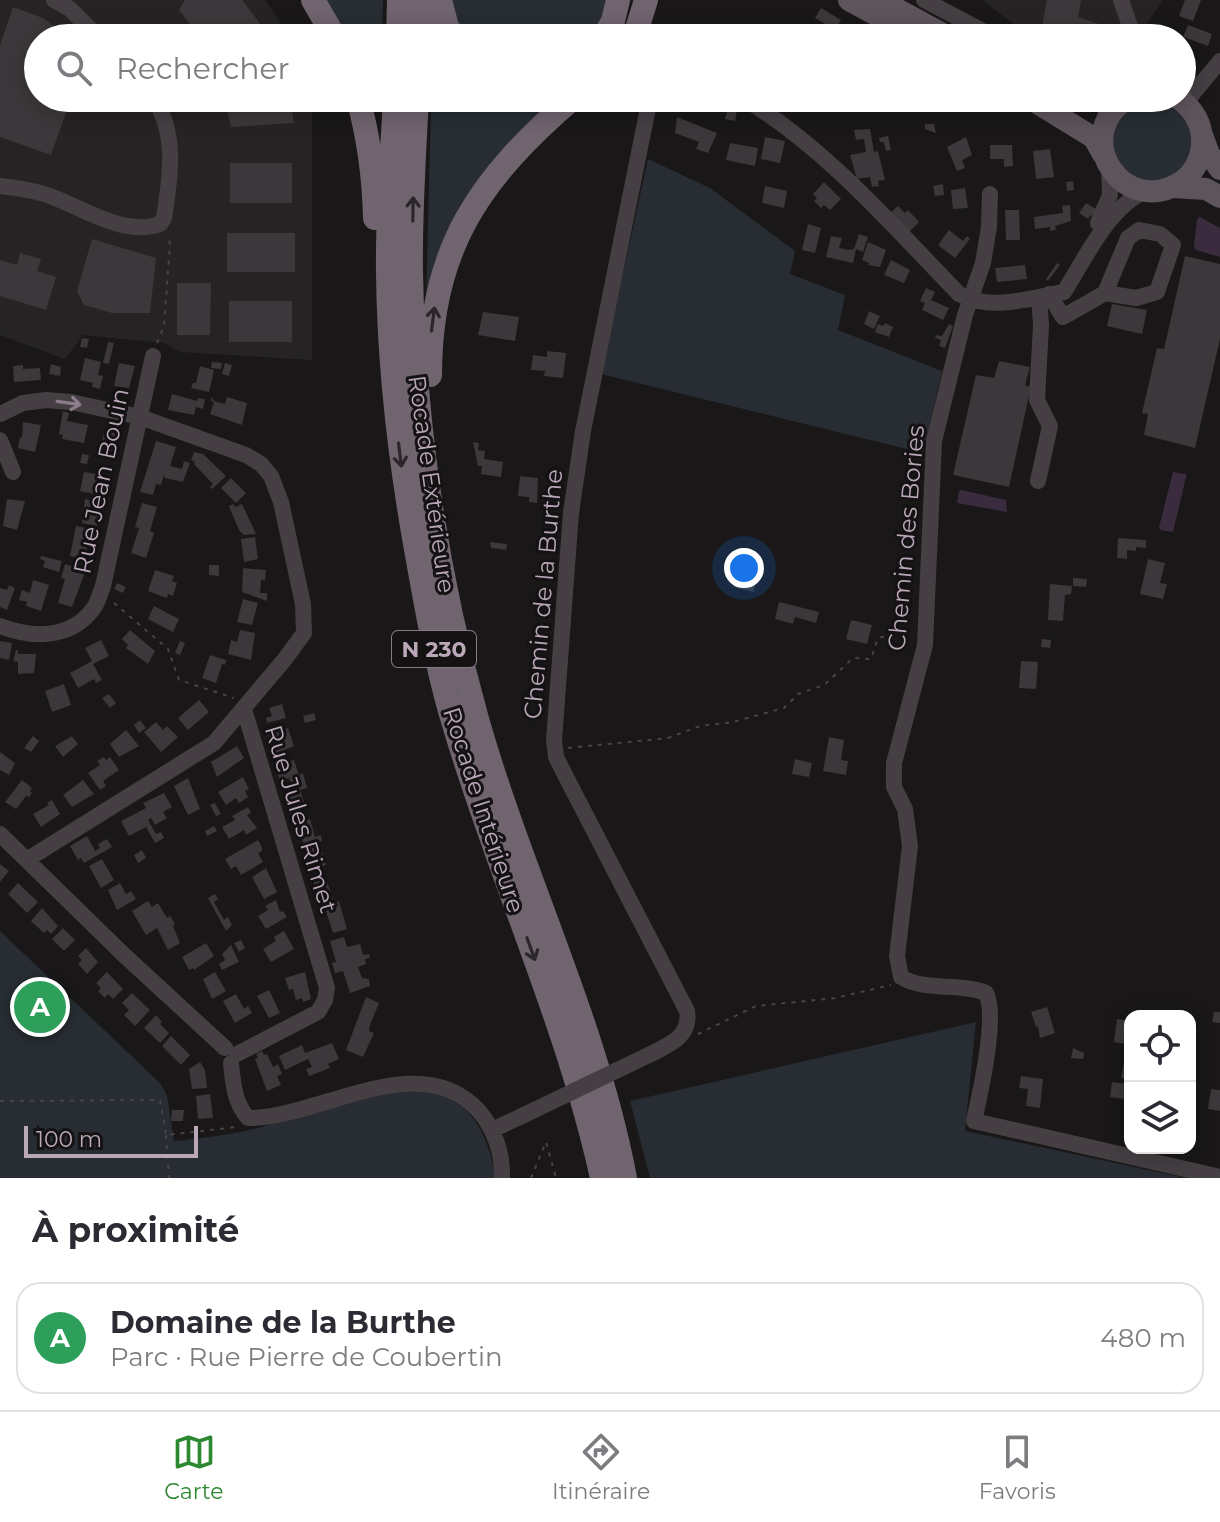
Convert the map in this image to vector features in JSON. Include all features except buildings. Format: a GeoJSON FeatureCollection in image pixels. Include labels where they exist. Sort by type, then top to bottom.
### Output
{"type":"FeatureCollection","features":[{"type":"Feature","properties":{"kind":"highway"},"geometry":{"type":"LineString","coordinates":[[313,0],[327,24]]}},
{"type":"Feature","properties":{"kind":"highway"},"geometry":{"type":"LineString","coordinates":[[393,0],[401,24]]}},
{"type":"Feature","properties":{"kind":"highway"},"geometry":{"type":"LineString","coordinates":[[399,0],[404,24]]}},
{"type":"Feature","properties":{"kind":"highway"},"geometry":{"type":"LineString","coordinates":[[412,24],[423,0]]}},
{"type":"Feature","properties":{"kind":"highway"},"geometry":{"type":"LineString","coordinates":[[440,0],[446,24]]}},
{"type":"Feature","properties":{"kind":"highway"},"geometry":{"type":"LineString","coordinates":[[611,24],[618,0]]}},
{"type":"Feature","properties":{"kind":"highway"},"geometry":{"type":"LineString","coordinates":[[639,24],[646,0]]}},
{"type":"Feature","properties":{"kind":"highway"},"geometry":{"type":"LineString","coordinates":[[362,112],[373,167],[382,339],[395,405]]}},
{"type":"Feature","properties":{"kind":"highway","name":"Rocade Intérieure"},"geometry":{"type":"LineString","coordinates":[[394,112],[388,271],[395,405],[403,481],[433,645],[455,729],[490,836],[577,1078],[602,1178]]}},
{"type":"Feature","properties":{"kind":"highway","name":"Rocade Extérieure"},"geometry":{"type":"LineString","coordinates":[[417,112],[411,270],[414,339],[427,479],[440,565],[477,720],[516,842],[577,1006],[610,1109],[625,1178]]}},
{"type":"Feature","properties":{"kind":"highway"},"geometry":{"type":"LineString","coordinates":[[440,565],[430,372],[435,306],[444,272],[464,223],[499,168],[557,112]]}},
{"type":"Feature","properties":{"kind":"main road"},"geometry":{"type":"LineString","coordinates":[[849,0],[893,24]]}},
{"type":"Feature","properties":{"kind":"main road"},"geometry":{"type":"LineString","coordinates":[[880,0],[924,24]]}},
{"type":"Feature","properties":{"kind":"main road"},"geometry":{"type":"LineString","coordinates":[[1052,112],[1094,138],[1119,179],[1131,187],[1146,191],[1173,187],[1186,178],[1196,166],[1202,151],[1202,135]]}},
{"type":"Feature","properties":{"kind":"main road"},"geometry":{"type":"LineString","coordinates":[[1106,162],[1103,128],[1112,112]]}},
{"type":"Feature","properties":{"kind":"main road"},"geometry":{"type":"LineString","coordinates":[[1190,112],[1199,123],[1209,154],[1220,169]]}},
{"type":"Feature","properties":{"kind":"main road"},"geometry":{"type":"LineString","coordinates":[[1173,187],[1206,189],[1220,197]]}},
{"type":"Feature","properties":{"kind":"street"},"geometry":{"type":"LineString","coordinates":[[54,0],[70,9],[85,24]]}},
{"type":"Feature","properties":{"kind":"street"},"geometry":{"type":"LineString","coordinates":[[924,0],[969,24]]}},
{"type":"Feature","properties":{"kind":"street"},"geometry":{"type":"LineString","coordinates":[[1121,0],[1129,24]]}},
{"type":"Feature","properties":{"kind":"street"},"geometry":{"type":"LineString","coordinates":[[1196,85],[1220,61]]}},
{"type":"Feature","properties":{"kind":"street"},"geometry":{"type":"LineString","coordinates":[[0,186],[47,194],[118,224],[138,228],[160,224],[164,218],[171,156],[160,112]]}},
{"type":"Feature","properties":{"kind":"street","name":"Chemin de la Burthe"},"geometry":{"type":"LineString","coordinates":[[647,112],[583,431],[571,513],[555,709],[555,748],[563,771],[681,998],[687,1011],[687,1027]]}},
{"type":"Feature","properties":{"kind":"street"},"geometry":{"type":"LineString","coordinates":[[766,112],[809,143],[959,294],[972,301],[995,304],[1064,292],[1115,213],[1134,196],[1146,191]]}},
{"type":"Feature","properties":{"kind":"street"},"geometry":{"type":"LineString","coordinates":[[1038,481],[1050,426],[1037,400],[1044,296],[1063,278],[1106,210],[1110,195],[1106,162]]}},
{"type":"Feature","properties":{"kind":"street","name":"Chemin des Bories"},"geometry":{"type":"LineString","coordinates":[[901,977],[897,956],[910,846],[905,809],[894,787],[894,763],[925,645],[934,441],[989,227],[990,194]]}},
{"type":"Feature","properties":{"kind":"street"},"geometry":{"type":"LineString","coordinates":[[1044,296],[1063,317],[1105,293],[1128,238],[1139,230],[1160,234],[1173,245],[1157,292],[1136,298],[1105,293]]}},
{"type":"Feature","properties":{"kind":"street","name":"Rue Jean Bouin"},"geometry":{"type":"LineString","coordinates":[[0,626],[26,635],[63,631],[94,609],[101,592],[153,356]]}},
{"type":"Feature","properties":{"kind":"street"},"geometry":{"type":"LineString","coordinates":[[0,414],[23,403],[46,400],[71,402],[140,417]]}},
{"type":"Feature","properties":{"kind":"street","name":"Rue Jules Rimet"},"geometry":{"type":"LineString","coordinates":[[140,417],[246,455],[261,464],[271,476],[290,539],[303,604],[304,633],[246,706],[327,988],[318,1012],[231,1055]]}},
{"type":"Feature","properties":{"kind":"street"},"geometry":{"type":"LineString","coordinates":[[0,440],[13,472]]}},
{"type":"Feature","properties":{"kind":"street"},"geometry":{"type":"LineString","coordinates":[[28,859],[214,743],[246,706]]}},
{"type":"Feature","properties":{"kind":"street"},"geometry":{"type":"LineString","coordinates":[[0,834],[231,1055],[234,1090],[239,1108],[248,1118],[265,1118],[361,1091],[433,1084],[455,1090],[477,1110],[492,1130],[500,1152],[502,1178]]}},
{"type":"Feature","properties":{"kind":"street"},"geometry":{"type":"LineString","coordinates":[[901,977],[911,983],[974,988],[986,993],[990,1000],[990,1025],[974,1121],[1220,1177]]}},
{"type":"Feature","properties":{"kind":"street"},"geometry":{"type":"LineString","coordinates":[[492,1130],[655,1052],[678,1039],[687,1027]]}},
{"type":"Feature","properties":{"kind":"path"},"geometry":{"type":"LineString","coordinates":[[153,356],[164,326],[170,245],[168,235],[160,224]]}},
{"type":"Feature","properties":{"kind":"path"},"geometry":{"type":"LineString","coordinates":[[101,592],[168,649],[179,680],[246,706]]}},
{"type":"Feature","properties":{"kind":"path"},"geometry":{"type":"LineString","coordinates":[[555,748],[628,744],[668,738],[700,726],[733,722],[784,708],[798,694],[824,685],[853,658],[871,659],[878,638],[887,636]]}},
{"type":"Feature","properties":{"kind":"path"},"geometry":{"type":"LineString","coordinates":[[687,1027],[698,1034],[756,1006],[835,998],[888,987],[901,977]]}},
{"type":"Feature","properties":{"kind":"path"},"geometry":{"type":"LineString","coordinates":[[0,1101],[160,1100],[169,1178]]}},
{"type":"Feature","properties":{"kind":"path"},"geometry":{"type":"LineString","coordinates":[[166,1135],[239,1127],[248,1118]]}},
{"type":"Feature","properties":{"kind":"path"},"geometry":{"type":"LineString","coordinates":[[531,1178],[546,1142],[556,1178]]}},
{"type":"Feature","properties":{"kind":"shaded area"},"geometry":{"type":"Polygon","coordinates":[[[0,0],[265,0],[281,24],[24,24],[24,112],[312,112],[312,360],[180,352],[164,343],[83,335],[65,359],[0,335],[0,0]]]}},
{"type":"Feature","properties":{"kind":"shaded area"},"geometry":{"type":"Polygon","coordinates":[[[318,0],[383,0],[382,24],[332,24],[318,0]]]}},
{"type":"Feature","properties":{"kind":"shaded area"},"geometry":{"type":"Polygon","coordinates":[[[449,0],[607,0],[599,24],[455,22],[449,0]]]}},
{"type":"Feature","properties":{"kind":"shaded area"},"geometry":{"type":"Polygon","coordinates":[[[982,0],[1163,0],[1146,24],[1014,24],[982,0]]]}},
{"type":"Feature","properties":{"kind":"shaded area"},"geometry":{"type":"Polygon","coordinates":[[[431,112],[549,112],[528,130],[426,302],[431,112]]]}},
{"type":"Feature","properties":{"kind":"shaded area"},"geometry":{"type":"Polygon","coordinates":[[[1123,112],[1181,112],[1192,133],[1190,157],[1181,170],[1168,179],[1152,182],[1136,179],[1123,170],[1114,157],[1112,133],[1123,112]]]}},
{"type":"Feature","properties":{"kind":"shaded area"},"geometry":{"type":"Polygon","coordinates":[[[648,159],[710,188],[795,251],[790,274],[845,295],[838,330],[942,371],[923,453],[601,374],[648,159]]]}},
{"type":"Feature","properties":{"kind":"shaded area"},"geometry":{"type":"Polygon","coordinates":[[[1200,217],[1220,228],[1220,257],[1194,247],[1197,219],[1200,217]]]}},
{"type":"Feature","properties":{"kind":"shaded area"},"geometry":{"type":"Polygon","coordinates":[[[1173,472],[1186,474],[1186,477],[1173,532],[1159,527],[1173,472]]]}},
{"type":"Feature","properties":{"kind":"shaded area"},"geometry":{"type":"Polygon","coordinates":[[[961,490],[1006,500],[1007,512],[957,503],[961,490]]]}},
{"type":"Feature","properties":{"kind":"shaded area"},"geometry":{"type":"Polygon","coordinates":[[[0,931],[160,1083],[167,1095],[174,1141],[248,1130],[384,1094],[433,1094],[453,1101],[478,1125],[497,1178],[0,1178],[0,931]]]}},
{"type":"Feature","properties":{"kind":"shaded area"},"geometry":{"type":"Polygon","coordinates":[[[976,1022],[965,1131],[1186,1178],[650,1178],[630,1101],[976,1022]]]}},
{"type":"Feature","properties":{"kind":"place","name":"Domaine de la Burthe"},"geometry":{"type":"Point","coordinates":[40,1007]}}]}
